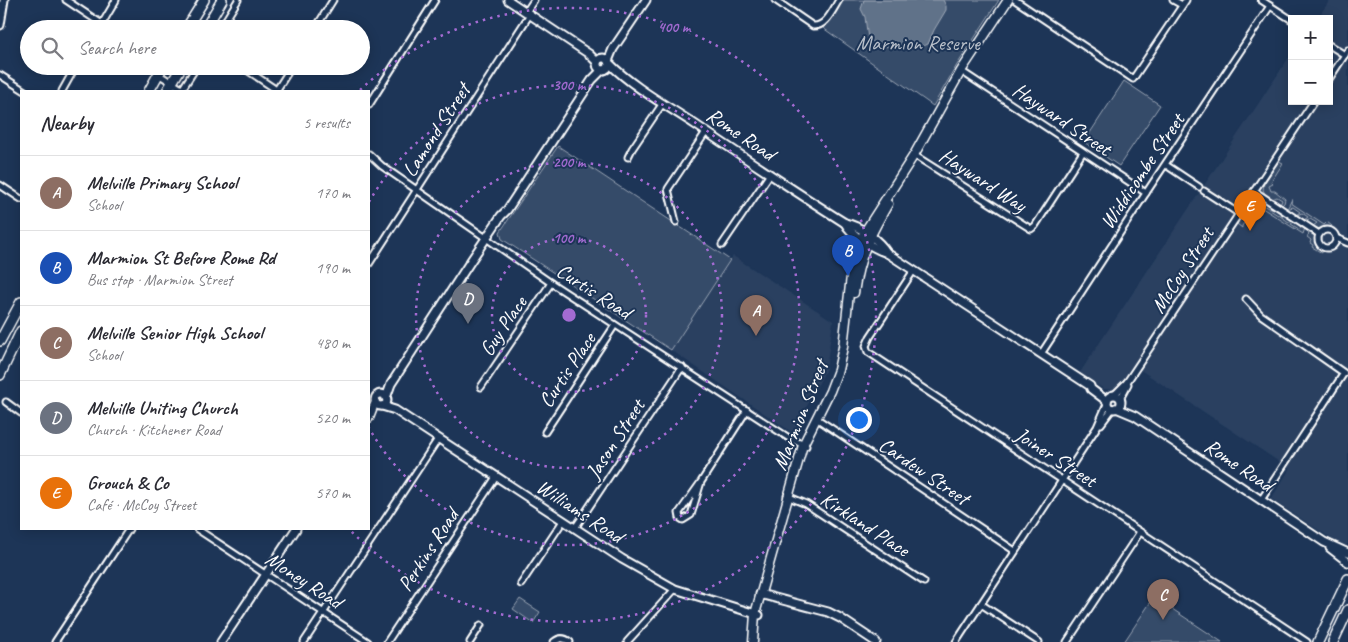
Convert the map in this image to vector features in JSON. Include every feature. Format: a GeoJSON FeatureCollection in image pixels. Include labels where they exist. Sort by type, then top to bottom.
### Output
{"type":"FeatureCollection","features":[{"type":"Feature","properties":{"kind":"highway"},"geometry":{"type":"LineString","coordinates":[[192,20],[204,0]]}},
{"type":"Feature","properties":{"kind":"highway"},"geometry":{"type":"LineString","coordinates":[[210,20],[222,0]]}},
{"type":"Feature","properties":{"kind":"highway"},"geometry":{"type":"LineString","coordinates":[[150,90],[158,75]]}},
{"type":"Feature","properties":{"kind":"highway"},"geometry":{"type":"LineString","coordinates":[[168,90],[177,75]]}},
{"type":"Feature","properties":{"kind":"highway"},"geometry":{"type":"LineString","coordinates":[[11,349],[0,343],[20,304]]}},
{"type":"Feature","properties":{"kind":"highway"},"geometry":{"type":"LineString","coordinates":[[0,375],[20,333]]}},
{"type":"Feature","properties":{"kind":"highway"},"geometry":{"type":"LineString","coordinates":[[1318,642],[1348,579]]}},
{"type":"Feature","properties":{"kind":"highway"},"geometry":{"type":"LineString","coordinates":[[1333,642],[1348,610]]}},
{"type":"Feature","properties":{"kind":"main road","name":"Marmion Street"},"geometry":{"type":"LineString","coordinates":[[753,642],[762,594],[805,446],[835,390],[843,369],[858,269],[866,237],[916,156],[963,72],[1008,0]]}},
{"type":"Feature","properties":{"kind":"main road","name":"Marmion Street"},"geometry":{"type":"LineString","coordinates":[[963,72],[1014,0]]}},
{"type":"Feature","properties":{"kind":"main road","name":"Marmion Street"},"geometry":{"type":"LineString","coordinates":[[757,614],[758,642]]}},
{"type":"Feature","properties":{"kind":"street"},"geometry":{"type":"LineString","coordinates":[[0,25],[4,0]]}},
{"type":"Feature","properties":{"kind":"street"},"geometry":{"type":"LineString","coordinates":[[66,0],[92,20]]}},
{"type":"Feature","properties":{"kind":"street"},"geometry":{"type":"LineString","coordinates":[[104,20],[116,0]]}},
{"type":"Feature","properties":{"kind":"street"},"geometry":{"type":"LineString","coordinates":[[226,20],[238,0]]}},
{"type":"Feature","properties":{"kind":"street"},"geometry":{"type":"LineString","coordinates":[[321,20],[333,0]]}},
{"type":"Feature","properties":{"kind":"street"},"geometry":{"type":"LineString","coordinates":[[370,103],[435,0]]}},
{"type":"Feature","properties":{"kind":"street","name":"Rome Road"},"geometry":{"type":"LineString","coordinates":[[508,0],[845,223],[848,230],[866,237],[880,250],[914,270],[1324,542],[1348,562]]}},
{"type":"Feature","properties":{"kind":"street","name":"Lamond Street"},"geometry":{"type":"LineString","coordinates":[[370,262],[528,13],[534,0]]}},
{"type":"Feature","properties":{"kind":"street"},"geometry":{"type":"LineString","coordinates":[[370,416],[646,0]]}},
{"type":"Feature","properties":{"kind":"street"},"geometry":{"type":"LineString","coordinates":[[775,0],[813,26],[823,24],[839,0]]}},
{"type":"Feature","properties":{"kind":"street"},"geometry":{"type":"LineString","coordinates":[[1014,0],[1133,79],[1186,0]]}},
{"type":"Feature","properties":{"kind":"street"},"geometry":{"type":"LineString","coordinates":[[1173,0],[1182,6]]}},
{"type":"Feature","properties":{"kind":"street"},"geometry":{"type":"LineString","coordinates":[[1261,0],[1288,17]]}},
{"type":"Feature","properties":{"kind":"street","name":"Widdicombe Street"},"geometry":{"type":"LineString","coordinates":[[1041,354],[1270,6]]}},
{"type":"Feature","properties":{"kind":"street"},"geometry":{"type":"LineString","coordinates":[[1333,47],[1346,52],[1333,73]]}},
{"type":"Feature","properties":{"kind":"street","name":"Hayward Street"},"geometry":{"type":"LineString","coordinates":[[963,72],[1146,193]]}},
{"type":"Feature","properties":{"kind":"street"},"geometry":{"type":"LineString","coordinates":[[63,90],[71,75]]}},
{"type":"Feature","properties":{"kind":"street"},"geometry":{"type":"LineString","coordinates":[[165,75],[182,90],[191,75]]}},
{"type":"Feature","properties":{"kind":"street"},"geometry":{"type":"LineString","coordinates":[[254,75],[276,90]]}},
{"type":"Feature","properties":{"kind":"street"},"geometry":{"type":"LineString","coordinates":[[278,90],[287,75]]}},
{"type":"Feature","properties":{"kind":"street"},"geometry":{"type":"LineString","coordinates":[[0,76],[23,90]]}},
{"type":"Feature","properties":{"kind":"street"},"geometry":{"type":"LineString","coordinates":[[628,157],[663,103]]}},
{"type":"Feature","properties":{"kind":"street","name":"McCoy Street"},"geometry":{"type":"LineString","coordinates":[[956,642],[1097,427],[1128,384],[1238,213],[1311,105]]}},
{"type":"Feature","properties":{"kind":"street"},"geometry":{"type":"LineString","coordinates":[[676,222],[668,189],[706,132]]}},
{"type":"Feature","properties":{"kind":"street","name":"Hayward Way"},"geometry":{"type":"LineString","coordinates":[[916,156],[1031,229],[1035,226],[1083,152]]}},
{"type":"Feature","properties":{"kind":"street","name":"Curtis Road"},"geometry":{"type":"LineString","coordinates":[[370,155],[382,166],[551,283],[789,438],[805,446]]}},
{"type":"Feature","properties":{"kind":"street"},"geometry":{"type":"LineString","coordinates":[[1166,165],[1199,187]]}},
{"type":"Feature","properties":{"kind":"street"},"geometry":{"type":"LineString","coordinates":[[722,245],[770,174]]}},
{"type":"Feature","properties":{"kind":"street"},"geometry":{"type":"LineString","coordinates":[[0,185],[20,198]]}},
{"type":"Feature","properties":{"kind":"street"},"geometry":{"type":"LineString","coordinates":[[1204,191],[1238,213]]}},
{"type":"Feature","properties":{"kind":"street"},"geometry":{"type":"LineString","coordinates":[[1254,191],[1319,234]]}},
{"type":"Feature","properties":{"kind":"street"},"geometry":{"type":"LineString","coordinates":[[1336,238],[1335,243],[1331,247],[1323,247],[1318,241],[1319,234],[1324,230],[1329,230],[1333,232],[1336,238],[1348,243]]}},
{"type":"Feature","properties":{"kind":"street","name":"Joiner Street"},"geometry":{"type":"LineString","coordinates":[[914,270],[870,338],[866,346],[868,352],[1307,642]]}},
{"type":"Feature","properties":{"kind":"street","name":"Guy Place"},"geometry":{"type":"LineString","coordinates":[[482,387],[551,283]]}},
{"type":"Feature","properties":{"kind":"street"},"geometry":{"type":"LineString","coordinates":[[1246,298],[1261,316],[1344,373],[1261,500]]}},
{"type":"Feature","properties":{"kind":"street","name":"Curtis Place"},"geometry":{"type":"LineString","coordinates":[[545,432],[616,325]]}},
{"type":"Feature","properties":{"kind":"street","name":"Jason Street"},"geometry":{"type":"LineString","coordinates":[[575,528],[682,367]]}},
{"type":"Feature","properties":{"kind":"street","name":"Williams Road"},"geometry":{"type":"LineString","coordinates":[[370,394],[622,560],[675,589],[757,614]]}},
{"type":"Feature","properties":{"kind":"street"},"geometry":{"type":"LineString","coordinates":[[6,402],[20,412]]}},
{"type":"Feature","properties":{"kind":"street"},"geometry":{"type":"LineString","coordinates":[[701,482],[691,515],[683,520],[678,513],[701,482],[747,410]]}},
{"type":"Feature","properties":{"kind":"street","name":"Cardew Street"},"geometry":{"type":"LineString","coordinates":[[818,419],[1015,551]]}},
{"type":"Feature","properties":{"kind":"street"},"geometry":{"type":"LineString","coordinates":[[304,642],[438,439]]}},
{"type":"Feature","properties":{"kind":"street","name":"Perkins Road"},"geometry":{"type":"LineString","coordinates":[[387,642],[496,477]]}},
{"type":"Feature","properties":{"kind":"street","name":"Kirkland Place"},"geometry":{"type":"LineString","coordinates":[[789,497],[806,504],[924,582]]}},
{"type":"Feature","properties":{"kind":"street"},"geometry":{"type":"LineString","coordinates":[[521,584],[563,521]]}},
{"type":"Feature","properties":{"kind":"street"},"geometry":{"type":"LineString","coordinates":[[55,642],[128,530]]}},
{"type":"Feature","properties":{"kind":"street","name":"Money Road"},"geometry":{"type":"LineString","coordinates":[[199,530],[368,642]]}},
{"type":"Feature","properties":{"kind":"street"},"geometry":{"type":"LineString","coordinates":[[221,642],[295,530]]}},
{"type":"Feature","properties":{"kind":"street"},"geometry":{"type":"LineString","coordinates":[[1066,642],[1140,532]]}},
{"type":"Feature","properties":{"kind":"street","name":"Rome Road"},"geometry":{"type":"LineString","coordinates":[[1324,542],[1348,553]]}},
{"type":"Feature","properties":{"kind":"street"},"geometry":{"type":"LineString","coordinates":[[627,642],[675,589]]}},
{"type":"Feature","properties":{"kind":"street"},"geometry":{"type":"LineString","coordinates":[[762,594],[828,612],[876,642]]}},
{"type":"Feature","properties":{"kind":"street"},"geometry":{"type":"LineString","coordinates":[[981,604],[1038,642]]}},
{"type":"Feature","properties":{"kind":"street"},"geometry":{"type":"LineString","coordinates":[[470,642],[481,625]]}},
{"type":"Feature","properties":{"kind":"street"},"geometry":{"type":"LineString","coordinates":[[554,642],[560,638],[570,642]]}},
{"type":"Feature","properties":{"kind":"shaded area"},"geometry":{"type":"Polygon","coordinates":[[[864,0],[943,0],[946,10],[928,44],[906,49],[889,47],[868,39],[865,17],[861,9],[864,0]]]}},
{"type":"Feature","properties":{"kind":"shaded area"},"geometry":{"type":"Polygon","coordinates":[[[1330,0],[1348,0],[1348,544],[1343,546],[1271,499],[1290,469],[1133,365],[1116,389],[1104,389],[1079,374],[1288,59],[1288,105],[1333,105],[1333,15],[1320,15],[1330,0]]]}},
{"type":"Feature","properties":{"kind":"shaded area"},"geometry":{"type":"Polygon","coordinates":[[[733,256],[833,321],[826,369],[793,433],[671,350],[733,256]]]}},
{"type":"Feature","properties":{"kind":"green space","name":"Marmion Reserve"},"geometry":{"type":"Polygon","coordinates":[[[841,0],[999,0],[933,106],[823,28],[841,0]]]}},
{"type":"Feature","properties":{"kind":"green space"},"geometry":{"type":"Polygon","coordinates":[[[1124,81],[1160,105],[1119,166],[1084,142],[1124,81]]]}},
{"type":"Feature","properties":{"kind":"green space"},"geometry":{"type":"Polygon","coordinates":[[[558,146],[730,260],[671,350],[502,239],[500,232],[558,146]]]}},
{"type":"Feature","properties":{"kind":"green space"},"geometry":{"type":"Polygon","coordinates":[[[1279,161],[1283,163],[1271,182],[1273,184],[1269,186],[1271,191],[1275,191],[1285,199],[1281,206],[1282,200],[1277,197],[1272,199],[1263,190],[1264,183],[1279,161]]]}},
{"type":"Feature","properties":{"kind":"green space"},"geometry":{"type":"Polygon","coordinates":[[[1259,199],[1265,201],[1261,204],[1268,208],[1274,207],[1270,210],[1278,215],[1284,214],[1280,216],[1289,222],[1295,221],[1291,224],[1299,229],[1305,228],[1303,234],[1259,206],[1257,209],[1254,208],[1242,228],[1237,224],[1249,206],[1259,199]]]}},
{"type":"Feature","properties":{"kind":"green space"},"geometry":{"type":"Polygon","coordinates":[[[1292,199],[1291,203],[1324,225],[1327,222],[1332,226],[1320,229],[1313,226],[1317,223],[1310,219],[1304,220],[1308,217],[1302,213],[1296,215],[1300,212],[1293,207],[1287,209],[1292,199]]]}},
{"type":"Feature","properties":{"kind":"green space"},"geometry":{"type":"Polygon","coordinates":[[[1310,232],[1316,235],[1317,243],[1322,249],[1322,253],[1312,247],[1311,240],[1307,237],[1310,232]]]}},
{"type":"Feature","properties":{"kind":"green space"},"geometry":{"type":"Polygon","coordinates":[[[1154,597],[1222,642],[1124,642],[1154,597]]]}},
{"type":"Feature","properties":{"kind":"green space"},"geometry":{"type":"Polygon","coordinates":[[[520,599],[540,612],[533,623],[513,609],[520,599]]]}},
{"type":"Feature","properties":{"kind":"place","name":"Grouch & Co"},"geometry":{"type":"Point","coordinates":[1250,231]}},
{"type":"Feature","properties":{"kind":"place","name":"Marmion St Before Rome Rd"},"geometry":{"type":"Point","coordinates":[848,276]}},
{"type":"Feature","properties":{"kind":"place","name":"Melville Uniting Church"},"geometry":{"type":"Point","coordinates":[468,324]}},
{"type":"Feature","properties":{"kind":"place","name":"Melville Primary School"},"geometry":{"type":"Point","coordinates":[756,336]}},
{"type":"Feature","properties":{"kind":"place","name":"Melville Senior High School"},"geometry":{"type":"Point","coordinates":[1163,620]}}]}
